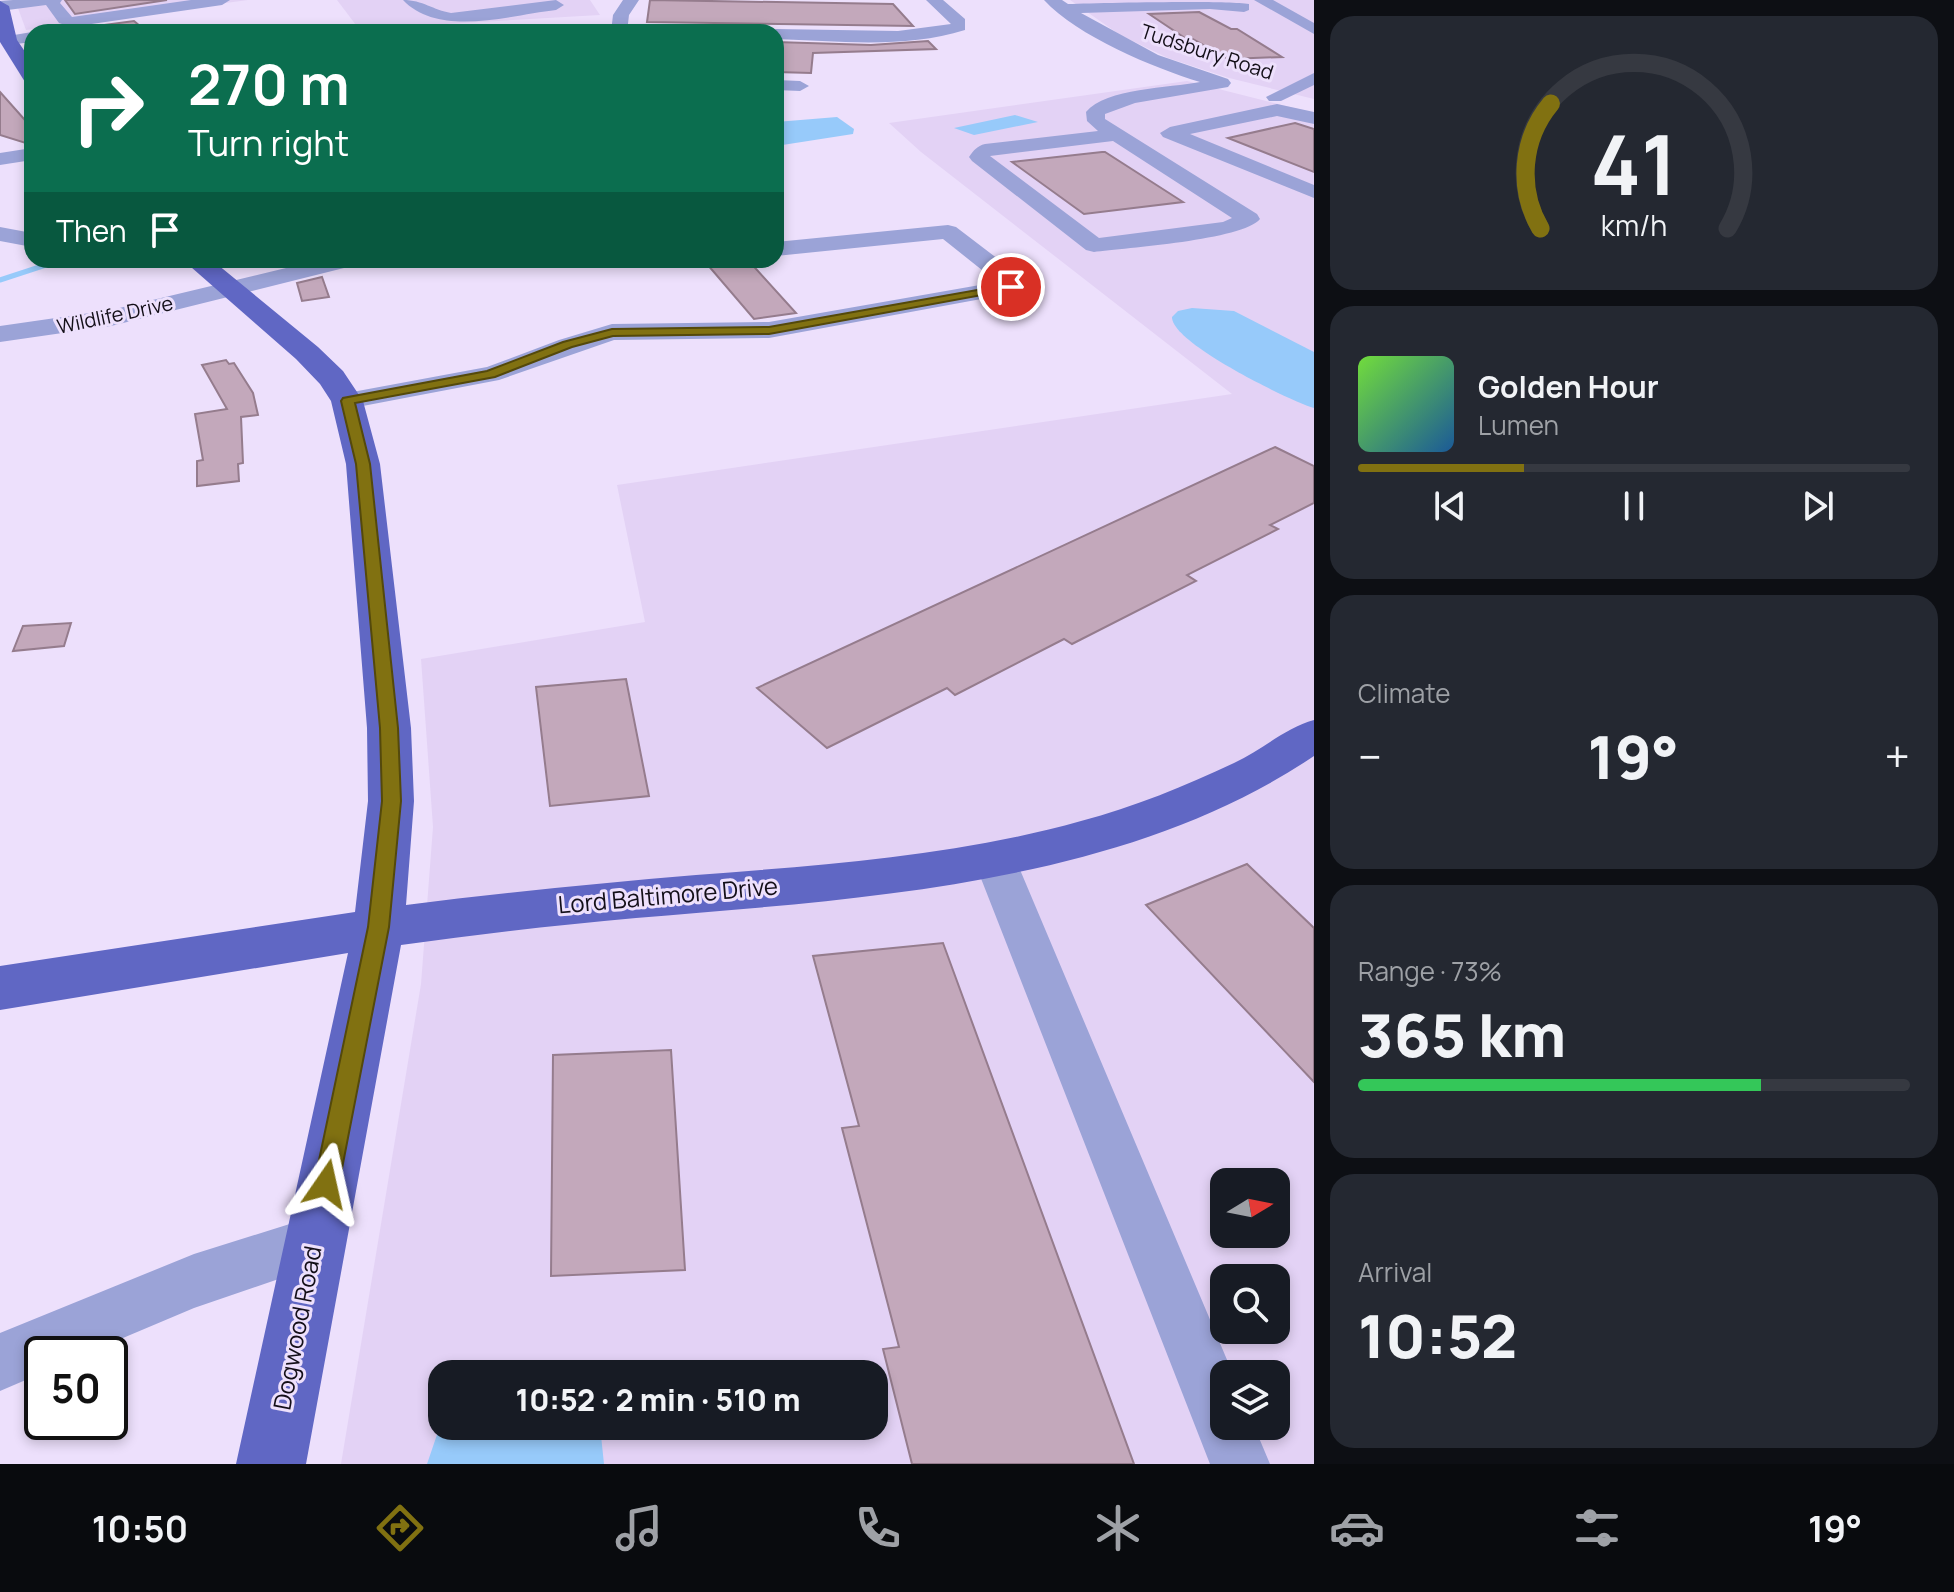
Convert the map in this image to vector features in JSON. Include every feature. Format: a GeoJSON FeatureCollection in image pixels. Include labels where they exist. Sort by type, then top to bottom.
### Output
{"type":"FeatureCollection","features":[{"type":"Feature","properties":{"kind":"main road"},"geometry":{"type":"LineString","coordinates":[[0,6],[8,40],[24,65]]}},
{"type":"Feature","properties":{"kind":"main road","name":"Dogwood Road"},"geometry":{"type":"LineString","coordinates":[[205,268],[307,353],[332,378],[347,401],[363,464],[389,728],[391,801],[379,927],[271,1464]]}},
{"type":"Feature","properties":{"kind":"main road","name":"Lord Baltimore Drive"},"geometry":{"type":"LineString","coordinates":[[0,988],[379,927],[872,877],[994,858],[1093,835],[1172,809],[1252,774],[1314,735]]}},
{"type":"Feature","properties":{"kind":"street"},"geometry":{"type":"LineString","coordinates":[[0,6],[52,0],[65,20],[71,22],[222,0]]}},
{"type":"Feature","properties":{"kind":"street"},"geometry":{"type":"LineString","coordinates":[[411,0],[435,15],[451,18],[556,5]]}},
{"type":"Feature","properties":{"kind":"street"},"geometry":{"type":"LineString","coordinates":[[620,24],[621,15],[631,0]]}},
{"type":"Feature","properties":{"kind":"street"},"geometry":{"type":"LineString","coordinates":[[784,34],[897,34],[950,31],[959,27],[959,22],[934,0]]}},
{"type":"Feature","properties":{"kind":"street"},"geometry":{"type":"LineString","coordinates":[[1262,0],[1314,29]]}},
{"type":"Feature","properties":{"kind":"street"},"geometry":{"type":"LineString","coordinates":[[1058,4],[1222,5]]}},
{"type":"Feature","properties":{"kind":"street","name":"Tudsbury Road"},"geometry":{"type":"LineString","coordinates":[[1058,4],[1122,47],[1150,60],[1222,83],[1245,94],[1314,106]]}},
{"type":"Feature","properties":{"kind":"street"},"geometry":{"type":"LineString","coordinates":[[8,40],[24,38]]}},
{"type":"Feature","properties":{"kind":"street"},"geometry":{"type":"LineString","coordinates":[[1275,97],[1314,78]]}},
{"type":"Feature","properties":{"kind":"street"},"geometry":{"type":"LineString","coordinates":[[1117,135],[1001,147],[985,150],[979,157],[1094,245],[1227,228],[1249,219],[1096,121],[1095,112],[1117,102],[1222,83]]}},
{"type":"Feature","properties":{"kind":"street"},"geometry":{"type":"LineString","coordinates":[[784,85],[800,86]]}},
{"type":"Feature","properties":{"kind":"street"},"geometry":{"type":"LineString","coordinates":[[1222,122],[1205,115],[1199,108],[1245,94]]}},
{"type":"Feature","properties":{"kind":"street"},"geometry":{"type":"LineString","coordinates":[[1314,118],[1277,110],[1170,133],[1314,192]]}},
{"type":"Feature","properties":{"kind":"street"},"geometry":{"type":"LineString","coordinates":[[0,159],[24,155]]}},
{"type":"Feature","properties":{"kind":"street"},"geometry":{"type":"LineString","coordinates":[[347,401],[490,374],[612,332],[769,330],[1011,287],[1007,277],[948,232],[784,248]]}},
{"type":"Feature","properties":{"kind":"street"},"geometry":{"type":"LineString","coordinates":[[0,234],[24,238]]}},
{"type":"Feature","properties":{"kind":"street","name":"Wildlife Drive"},"geometry":{"type":"LineString","coordinates":[[0,334],[84,324],[315,268]]}},
{"type":"Feature","properties":{"kind":"street"},"geometry":{"type":"LineString","coordinates":[[994,858],[1210,1391]]}},
{"type":"Feature","properties":{"kind":"street"},"geometry":{"type":"LineString","coordinates":[[0,1362],[175,1287],[246,1260],[315,1242]]}},
{"type":"Feature","properties":{"kind":"street"},"geometry":{"type":"LineString","coordinates":[[1230,1440],[1240,1464]]}},
{"type":"Feature","properties":{"kind":"shaded area"},"geometry":{"type":"Polygon","coordinates":[[[15,0],[248,0],[70,24],[24,25],[15,0]]]}},
{"type":"Feature","properties":{"kind":"shaded area"},"geometry":{"type":"Polygon","coordinates":[[[337,0],[590,0],[600,15],[445,24],[355,24],[337,0]]]}},
{"type":"Feature","properties":{"kind":"shaded area"},"geometry":{"type":"Polygon","coordinates":[[[1070,0],[1314,0],[1314,99],[1229,78],[1168,58],[1120,35],[1070,0]]]}},
{"type":"Feature","properties":{"kind":"shaded area"},"geometry":{"type":"Polygon","coordinates":[[[1187,81],[1314,113],[1314,1464],[341,1464],[421,984],[433,827],[421,659],[645,622],[617,485],[1232,394],[921,152],[889,123],[1187,81]]]}},
{"type":"Feature","properties":{"kind":"water"},"geometry":{"type":"Polygon","coordinates":[[[1015,115],[1038,122],[974,135],[954,128],[1015,115]]]}},
{"type":"Feature","properties":{"kind":"water"},"geometry":{"type":"Polygon","coordinates":[[[837,117],[854,129],[853,134],[784,145],[784,121],[837,117]]]}},
{"type":"Feature","properties":{"kind":"water"},"geometry":{"type":"Polygon","coordinates":[[[1192,308],[1234,311],[1314,352],[1314,408],[1257,383],[1190,341],[1177,328],[1172,317],[1178,311],[1192,308]]]}},
{"type":"Feature","properties":{"kind":"water"},"geometry":{"type":"Polygon","coordinates":[[[435,1440],[601,1440],[604,1464],[427,1464],[435,1440]]]}},
{"type":"Feature","properties":{"kind":"building"},"geometry":{"type":"Polygon","coordinates":[[[65,0],[167,0],[75,14],[65,0]]]}},
{"type":"Feature","properties":{"kind":"building"},"geometry":{"type":"Polygon","coordinates":[[[650,0],[893,4],[913,26],[784,24],[647,22],[650,0]]]}},
{"type":"Feature","properties":{"kind":"building"},"geometry":{"type":"Polygon","coordinates":[[[1199,12],[1231,29],[1237,29],[1282,57],[1228,59],[1191,38],[1185,38],[1149,14],[1199,12]]]}},
{"type":"Feature","properties":{"kind":"building"},"geometry":{"type":"Polygon","coordinates":[[[928,41],[936,49],[813,53],[811,73],[784,72],[784,42],[871,45],[928,41]]]}},
{"type":"Feature","properties":{"kind":"building"},"geometry":{"type":"Polygon","coordinates":[[[0,92],[24,119],[24,142],[0,135],[0,92]]]}},
{"type":"Feature","properties":{"kind":"building"},"geometry":{"type":"Polygon","coordinates":[[[1295,123],[1314,129],[1314,172],[1228,138],[1295,123]]]}},
{"type":"Feature","properties":{"kind":"building"},"geometry":{"type":"Polygon","coordinates":[[[1105,152],[1183,202],[1084,214],[1012,162],[1105,152]]]}},
{"type":"Feature","properties":{"kind":"building"},"geometry":{"type":"Polygon","coordinates":[[[710,268],[755,268],[796,313],[754,319],[710,268]]]}},
{"type":"Feature","properties":{"kind":"building"},"geometry":{"type":"Polygon","coordinates":[[[322,277],[329,297],[302,301],[297,283],[322,277]]]}},
{"type":"Feature","properties":{"kind":"building"},"geometry":{"type":"Polygon","coordinates":[[[226,360],[229,364],[234,363],[253,393],[258,415],[241,417],[243,463],[238,464],[239,481],[197,486],[197,461],[203,460],[195,414],[227,409],[202,365],[226,360]]]}},
{"type":"Feature","properties":{"kind":"building"},"geometry":{"type":"Polygon","coordinates":[[[1275,447],[1314,466],[1314,503],[1270,525],[1278,529],[1187,575],[1196,581],[1072,644],[1064,639],[955,695],[947,688],[827,748],[757,688],[1275,447]]]}},
{"type":"Feature","properties":{"kind":"building"},"geometry":{"type":"Polygon","coordinates":[[[71,623],[64,646],[13,651],[23,626],[71,623]]]}},
{"type":"Feature","properties":{"kind":"building"},"geometry":{"type":"Polygon","coordinates":[[[626,679],[649,796],[550,806],[536,687],[626,679]]]}},
{"type":"Feature","properties":{"kind":"building"},"geometry":{"type":"Polygon","coordinates":[[[1247,864],[1314,928],[1314,1082],[1146,905],[1247,864]]]}},
{"type":"Feature","properties":{"kind":"building"},"geometry":{"type":"Polygon","coordinates":[[[943,943],[1134,1464],[912,1464],[883,1349],[899,1347],[842,1128],[859,1126],[813,956],[943,943]]]}},
{"type":"Feature","properties":{"kind":"building"},"geometry":{"type":"Polygon","coordinates":[[[671,1050],[685,1270],[551,1276],[553,1055],[671,1050]]]}},
{"type":"Feature","properties":{"kind":"waterway"},"geometry":{"type":"LineString","coordinates":[[0,280],[37,268]]}},
{"type":"Feature","properties":{"kind":"route"},"geometry":{"type":"LineString","coordinates":[[326,1184],[379,927],[391,801],[389,728],[363,464],[356,426],[347,401],[490,374],[612,332],[769,330],[1011,287]]}}]}
